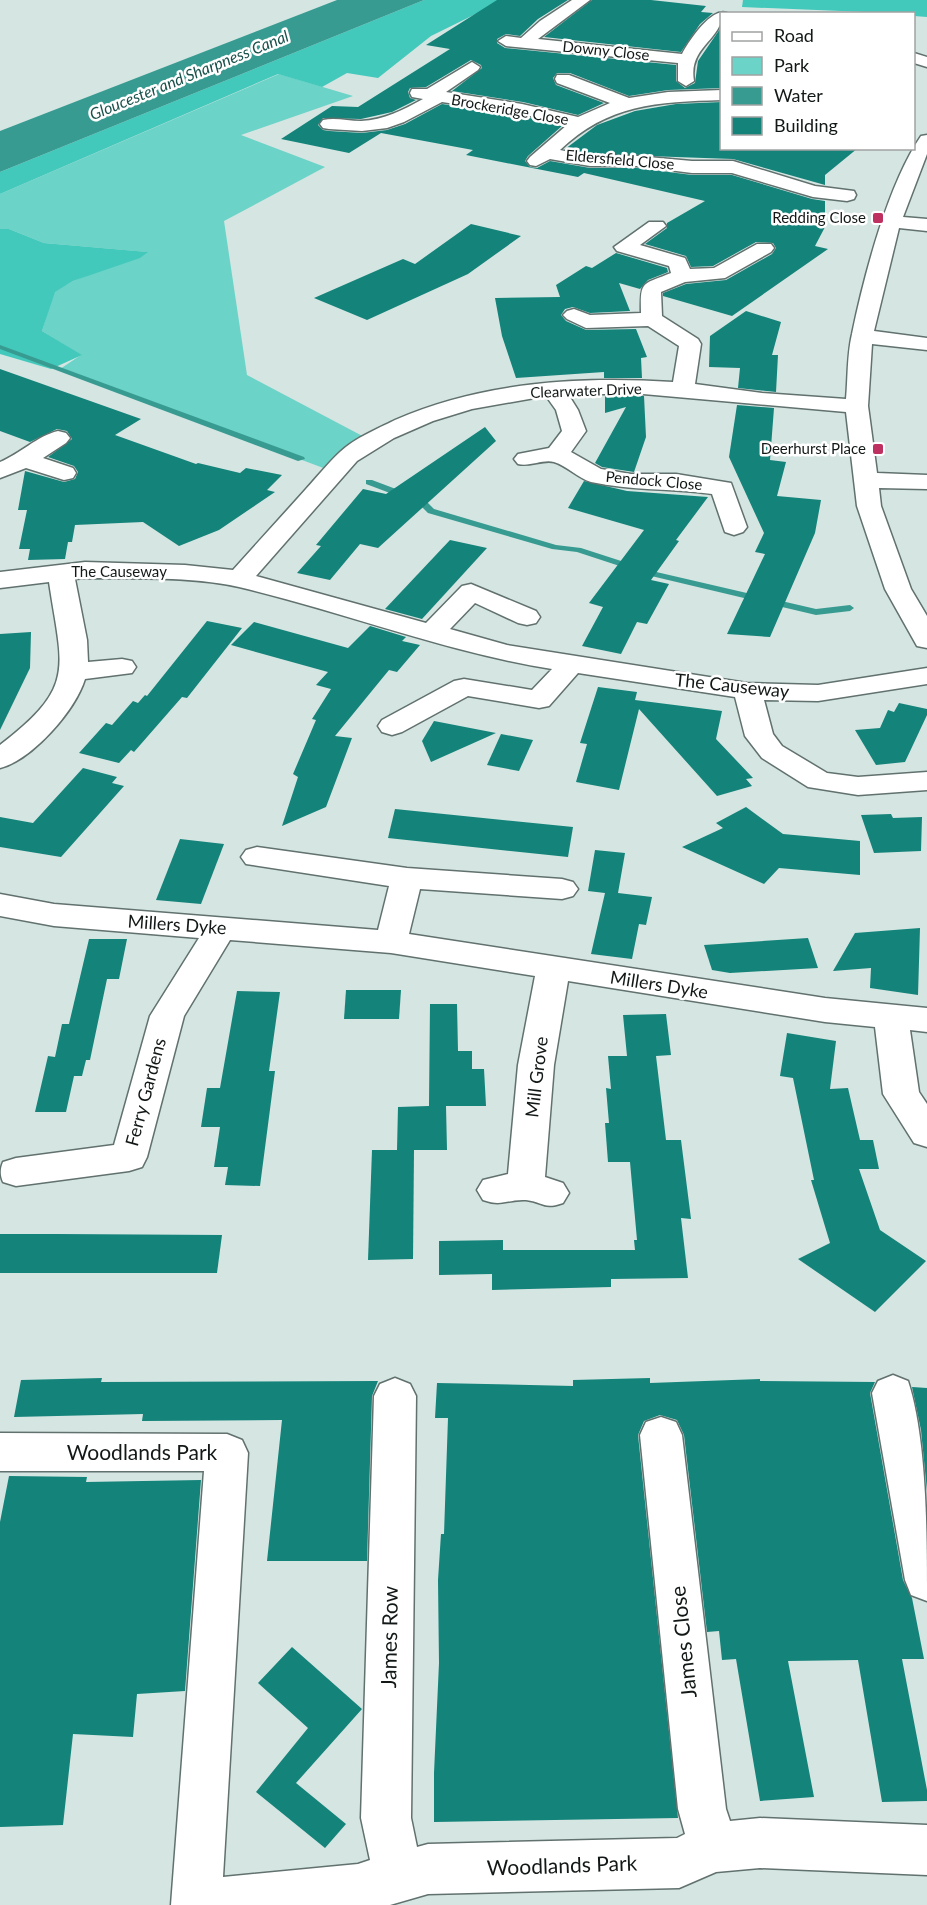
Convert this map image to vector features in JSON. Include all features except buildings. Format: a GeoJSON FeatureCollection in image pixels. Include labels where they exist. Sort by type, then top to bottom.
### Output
{"type":"FeatureCollection","features":[{"type":"Feature","properties":{"kind":"street","name":"Downy Close"},"geometry":{"type":"LineString","coordinates":[[526,42],[539,27],[558,18],[582,0],[599,2]]}},
{"type":"Feature","properties":{"kind":"street"},"geometry":{"type":"LineString","coordinates":[[694,96],[685,77],[687,59],[720,17]]}},
{"type":"Feature","properties":{"kind":"street","name":"Downy Close"},"geometry":{"type":"LineString","coordinates":[[506,41],[687,59]]}},
{"type":"Feature","properties":{"kind":"street"},"geometry":{"type":"LineString","coordinates":[[429,95],[472,67]]}},
{"type":"Feature","properties":{"kind":"street"},"geometry":{"type":"LineString","coordinates":[[563,79],[630,105]]}},
{"type":"Feature","properties":{"kind":"street"},"geometry":{"type":"LineString","coordinates":[[582,123],[607,111],[662,98],[720,94]]}},
{"type":"Feature","properties":{"kind":"street","name":"Brockeridge Close"},"geometry":{"type":"LineString","coordinates":[[329,124],[357,127],[387,124],[399,120],[429,95],[522,109],[582,123]]}},
{"type":"Feature","properties":{"kind":"street","name":"Eldersfield Close"},"geometry":{"type":"LineString","coordinates":[[582,123],[541,157],[590,161],[637,161],[693,170],[733,167],[813,191],[847,195]]}},
{"type":"Feature","properties":{"kind":"street"},"geometry":{"type":"LineString","coordinates":[[927,140],[918,154],[891,222],[862,336],[857,406],[869,506],[898,589],[927,640]]}},
{"type":"Feature","properties":{"kind":"street"},"geometry":{"type":"LineString","coordinates":[[891,222],[927,225]]}},
{"type":"Feature","properties":{"kind":"street"},"geometry":{"type":"LineString","coordinates":[[656,226],[624,247],[680,269],[718,274],[764,248]]}},
{"type":"Feature","properties":{"kind":"street"},"geometry":{"type":"LineString","coordinates":[[652,319],[651,289],[680,269]]}},
{"type":"Feature","properties":{"kind":"street"},"geometry":{"type":"LineString","coordinates":[[579,325],[652,319],[690,344],[683,390]]}},
{"type":"Feature","properties":{"kind":"street"},"geometry":{"type":"LineString","coordinates":[[862,336],[927,344]]}},
{"type":"Feature","properties":{"kind":"street","name":"Clearwater Drive"},"geometry":{"type":"LineString","coordinates":[[239,579],[349,456],[370,440],[415,419],[471,401],[553,389],[600,387],[683,390],[749,398],[857,406]]}},
{"type":"Feature","properties":{"kind":"street"},"geometry":{"type":"LineString","coordinates":[[526,459],[556,454],[574,431],[567,410],[553,389]]}},
{"type":"Feature","properties":{"kind":"street"},"geometry":{"type":"LineString","coordinates":[[0,471],[25,460],[58,438]]}},
{"type":"Feature","properties":{"kind":"street","name":"Pendock Close"},"geometry":{"type":"LineString","coordinates":[[556,454],[594,476],[632,481],[676,481],[722,488],[745,479]]}},
{"type":"Feature","properties":{"kind":"street"},"geometry":{"type":"LineString","coordinates":[[25,460],[64,472]]}},
{"type":"Feature","properties":{"kind":"street"},"geometry":{"type":"LineString","coordinates":[[865,480],[927,482]]}},
{"type":"Feature","properties":{"kind":"street","name":"Pendock Close"},"geometry":{"type":"LineString","coordinates":[[722,488],[734,527]]}},
{"type":"Feature","properties":{"kind":"street","name":"The Causeway"},"geometry":{"type":"LineString","coordinates":[[0,580],[61,572],[142,571],[239,579],[506,653],[747,691],[818,693],[927,676]]}},
{"type":"Feature","properties":{"kind":"street"},"geometry":{"type":"LineString","coordinates":[[3,764],[57,709],[69,692],[73,672],[72,639],[63,597],[61,572]]}},
{"type":"Feature","properties":{"kind":"street"},"geometry":{"type":"LineString","coordinates":[[431,633],[471,592],[526,617]]}},
{"type":"Feature","properties":{"kind":"street"},"geometry":{"type":"LineString","coordinates":[[392,726],[464,687],[545,707],[572,663]]}},
{"type":"Feature","properties":{"kind":"street"},"geometry":{"type":"LineString","coordinates":[[73,672],[122,667]]}},
{"type":"Feature","properties":{"kind":"street"},"geometry":{"type":"LineString","coordinates":[[747,691],[759,736],[772,752],[814,790],[927,781]]}},
{"type":"Feature","properties":{"kind":"street"},"geometry":{"type":"LineString","coordinates":[[257,857],[407,878],[562,889]]}},
{"type":"Feature","properties":{"kind":"street"},"geometry":{"type":"LineString","coordinates":[[391,942],[407,878]]}},
{"type":"Feature","properties":{"kind":"street","name":"Millers Dyke"},"geometry":{"type":"LineString","coordinates":[[0,905],[54,915],[391,942],[825,1011],[927,1020]]}},
{"type":"Feature","properties":{"kind":"street","name":"Ferry Gardens"},"geometry":{"type":"LineString","coordinates":[[16,1172],[129,1157],[167,1016],[221,928]]}},
{"type":"Feature","properties":{"kind":"street","name":"Mill Grove"},"geometry":{"type":"LineString","coordinates":[[524,1190],[536,1065],[553,969]]}},
{"type":"Feature","properties":{"kind":"street"},"geometry":{"type":"LineString","coordinates":[[891,1016],[901,1094],[927,1133]]}},
{"type":"Feature","properties":{"kind":"street"},"geometry":{"type":"LineString","coordinates":[[893,1393],[927,1580]]}},
{"type":"Feature","properties":{"kind":"street","name":"James Row"},"geometry":{"type":"LineString","coordinates":[[395,1396],[386,1818],[399,1876]]}},
{"type":"Feature","properties":{"kind":"street","name":"James Close"},"geometry":{"type":"LineString","coordinates":[[661,1435],[702,1809],[713,1847]]}},
{"type":"Feature","properties":{"kind":"street","name":"Woodlands Park"},"geometry":{"type":"LineString","coordinates":[[0,1452],[227,1453],[196,1905],[358,1889],[428,1869],[679,1863],[713,1847],[760,1843],[927,1850]]}},
{"type":"Feature","properties":{"kind":"green space"},"geometry":{"type":"Polygon","coordinates":[[[279,74],[353,96],[241,135],[325,167],[224,221],[247,375],[370,440],[334,472],[60,369],[81,355],[42,331],[54,292],[73,281],[147,252],[44,243],[9,229],[0,229],[0,194],[279,74]]]}},
{"type":"Feature","properties":{"kind":"shaded area"},"geometry":{"type":"Polygon","coordinates":[[[424,0],[504,0],[431,36],[378,78],[347,73],[322,87],[278,74],[0,194],[0,172],[424,0]]]}},
{"type":"Feature","properties":{"kind":"shaded area"},"geometry":{"type":"Polygon","coordinates":[[[743,0],[927,0],[927,17],[915,16],[915,12],[742,7],[743,0]]]}},
{"type":"Feature","properties":{"kind":"shaded area"},"geometry":{"type":"Polygon","coordinates":[[[0,229],[9,229],[44,243],[148,252],[140,258],[73,281],[55,292],[42,331],[82,355],[51,369],[0,354],[0,229]]]}},
{"type":"Feature","properties":{"kind":"water","name":"Gloucester and Sharpness Canal"},"geometry":{"type":"Polygon","coordinates":[[[337,0],[424,0],[0,172],[0,131],[337,0]]]}},
{"type":"Feature","properties":{"kind":"waterway"},"geometry":{"type":"LineString","coordinates":[[0,347],[301,459]]}},
{"type":"Feature","properties":{"kind":"waterway"},"geometry":{"type":"LineString","coordinates":[[369,482],[422,502],[431,511],[555,547],[578,550],[650,573],[816,612],[850,608]]}},
{"type":"Feature","properties":{"kind":"place","name":"Redding Close"},"geometry":{"type":"Point","coordinates":[878,218]}},
{"type":"Feature","properties":{"kind":"place","name":"Deerhurst Place"},"geometry":{"type":"Point","coordinates":[878,449]}}]}
